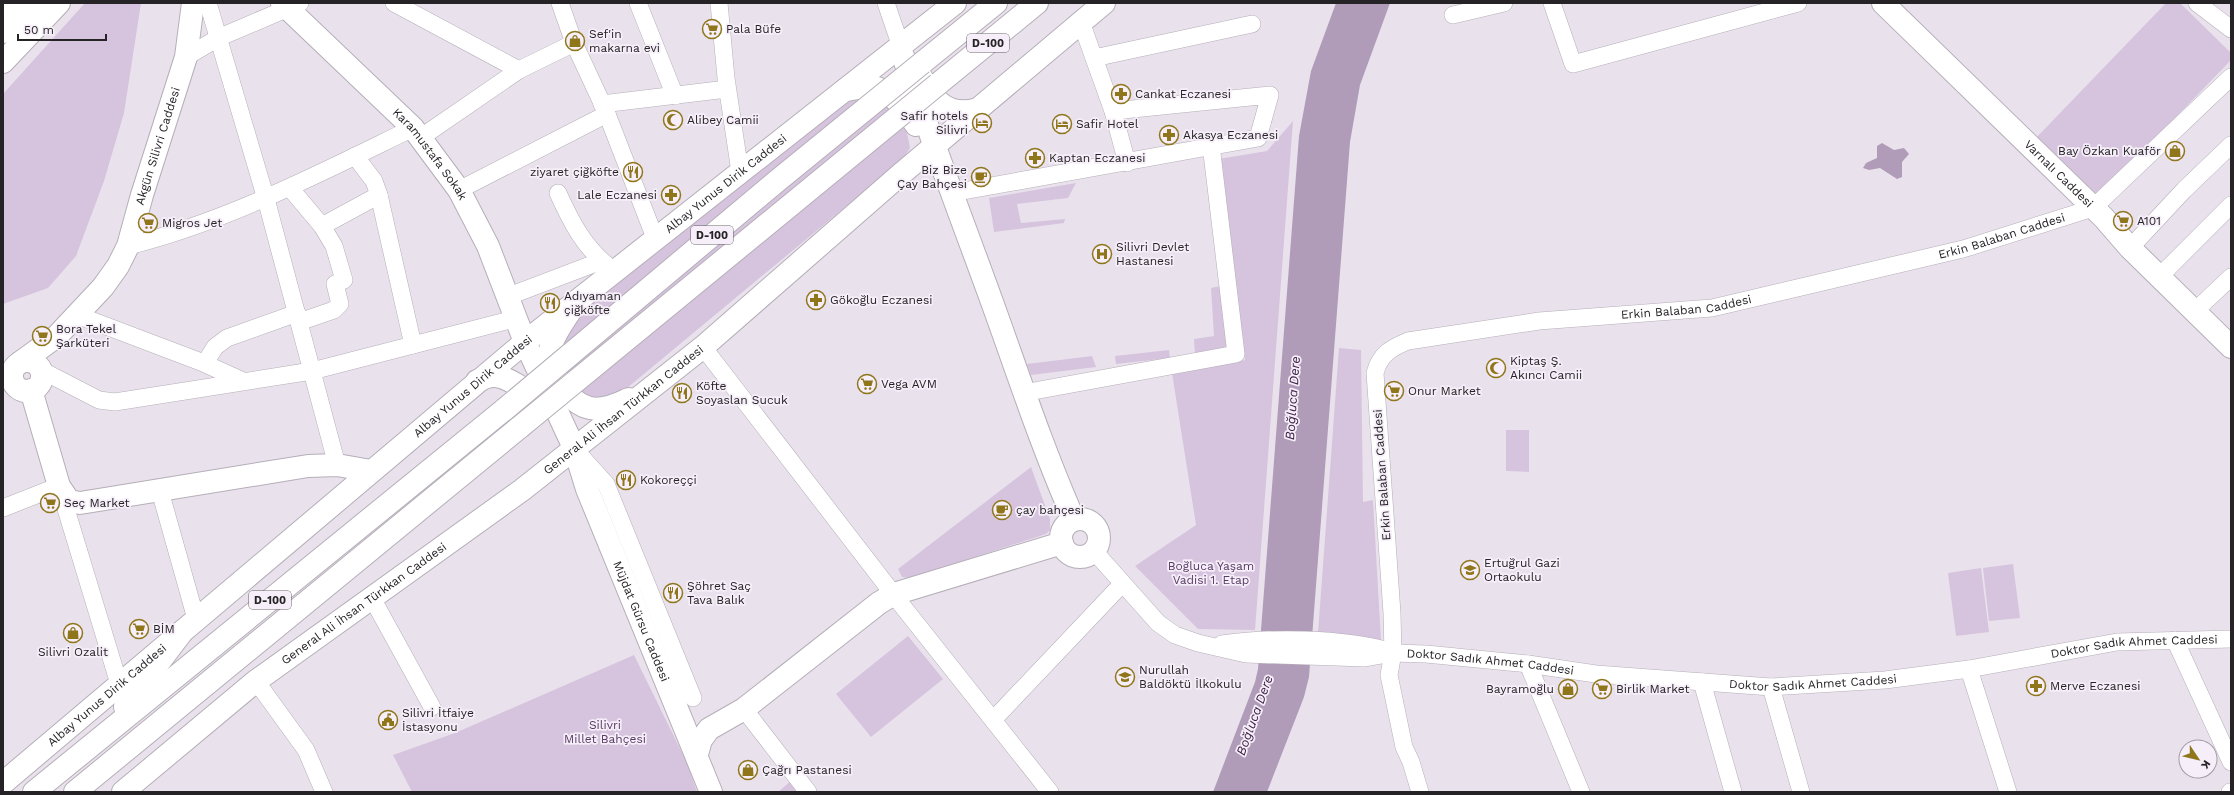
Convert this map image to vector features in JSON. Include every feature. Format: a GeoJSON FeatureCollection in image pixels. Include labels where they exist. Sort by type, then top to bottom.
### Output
{"type":"FeatureCollection","features":[{"type":"Feature","properties":{"kind":"main road"},"geometry":{"type":"LineString","coordinates":[[3,62],[59,3]]}},
{"type":"Feature","properties":{"kind":"main road","name":"Akgün Silivri Caddesi"},"geometry":{"type":"LineString","coordinates":[[20,364],[57,336],[103,288],[118,266],[128,246],[142,195],[186,57],[194,3]]}},
{"type":"Feature","properties":{"kind":"main road","name":"Albay Yunus Dirik Caddesi"},"geometry":{"type":"LineString","coordinates":[[3,783],[120,686],[189,625],[477,381],[576,300],[607,266],[655,238],[955,3]]}},
{"type":"Feature","properties":{"kind":"main road","name":"D-100"},"geometry":{"type":"LineString","coordinates":[[34,792],[505,409],[777,181],[996,3]]}},
{"type":"Feature","properties":{"kind":"main road","name":"D-100"},"geometry":{"type":"LineString","coordinates":[[75,792],[1037,3]]}},
{"type":"Feature","properties":{"kind":"main road","name":"General Ali İhsan Türkkan Caddesi"},"geometry":{"type":"LineString","coordinates":[[123,792],[256,681],[542,475],[703,347],[901,174],[1104,3]]}},
{"type":"Feature","properties":{"kind":"main road","name":"Varnalı Caddesi"},"geometry":{"type":"LineString","coordinates":[[1883,3],[2093,208],[2130,248],[2160,276],[2231,348]]}},
{"type":"Feature","properties":{"kind":"main road","name":"Karamustafa Sokak"},"geometry":{"type":"LineString","coordinates":[[290,5],[417,133],[459,190],[488,246],[518,318],[525,342]]}},
{"type":"Feature","properties":{"kind":"main road"},"geometry":{"type":"LineString","coordinates":[[3,32],[18,8]]}},
{"type":"Feature","properties":{"kind":"main road"},"geometry":{"type":"LineString","coordinates":[[921,30],[914,52],[914,62],[925,85],[938,101],[952,111],[964,113],[978,108]]}},
{"type":"Feature","properties":{"kind":"main road"},"geometry":{"type":"LineString","coordinates":[[900,47],[934,147],[952,193],[1048,461],[1074,520]]}},
{"type":"Feature","properties":{"kind":"main road"},"geometry":{"type":"LineString","coordinates":[[845,90],[877,88],[892,98],[909,114],[919,130],[920,146],[901,174]]}},
{"type":"Feature","properties":{"kind":"main road"},"geometry":{"type":"LineString","coordinates":[[901,174],[920,171],[934,175],[942,181],[952,193]]}},
{"type":"Feature","properties":{"kind":"main road"},"geometry":{"type":"LineString","coordinates":[[576,300],[550,350],[550,359],[557,382],[574,398],[589,408],[604,408],[645,393]]}},
{"type":"Feature","properties":{"kind":"main road","name":"Müjdat Gürsu Caddesi"},"geometry":{"type":"LineString","coordinates":[[525,342],[574,450],[587,489],[652,652],[697,754],[711,792]]}},
{"type":"Feature","properties":{"kind":"main road"},"geometry":{"type":"LineString","coordinates":[[20,364],[12,378],[17,387],[31,390],[59,486],[69,500],[80,503],[308,466],[337,465],[371,471]]}},
{"type":"Feature","properties":{"kind":"main road"},"geometry":{"type":"LineString","coordinates":[[477,381],[494,376],[518,385],[533,395],[546,413],[554,426],[556,443],[542,475]]}},
{"type":"Feature","properties":{"kind":"main road"},"geometry":{"type":"LineString","coordinates":[[1074,520],[1085,520],[1090,522],[1097,530],[1098,541],[1094,550],[1088,554],[1076,556],[1070,554],[1062,543],[1063,529],[1074,520]]}},
{"type":"Feature","properties":{"kind":"main road"},"geometry":{"type":"LineString","coordinates":[[727,792],[712,757],[713,739],[726,722],[879,603],[894,594],[1062,543]]}},
{"type":"Feature","properties":{"kind":"main road"},"geometry":{"type":"LineString","coordinates":[[98,740],[189,625]]}},
{"type":"Feature","properties":{"kind":"main road"},"geometry":{"type":"LineString","coordinates":[[697,754],[701,740],[709,728],[739,712]]}},
{"type":"Feature","properties":{"kind":"street"},"geometry":{"type":"LineString","coordinates":[[208,3],[266,199],[337,465]]}},
{"type":"Feature","properties":{"kind":"street"},"geometry":{"type":"LineString","coordinates":[[394,3],[519,70]]}},
{"type":"Feature","properties":{"kind":"street"},"geometry":{"type":"LineString","coordinates":[[638,3],[675,96]]}},
{"type":"Feature","properties":{"kind":"street"},"geometry":{"type":"LineString","coordinates":[[719,3],[727,89],[740,172]]}},
{"type":"Feature","properties":{"kind":"street"},"geometry":{"type":"LineString","coordinates":[[886,3],[900,47]]}},
{"type":"Feature","properties":{"kind":"street"},"geometry":{"type":"LineString","coordinates":[[1453,15],[1504,3]]}},
{"type":"Feature","properties":{"kind":"street"},"geometry":{"type":"LineString","coordinates":[[1552,3],[1573,64],[1798,3]]}},
{"type":"Feature","properties":{"kind":"street"},"geometry":{"type":"LineString","coordinates":[[2197,3],[2231,29]]}},
{"type":"Feature","properties":{"kind":"street"},"geometry":{"type":"LineString","coordinates":[[186,57],[218,38],[290,5]]}},
{"type":"Feature","properties":{"kind":"street"},"geometry":{"type":"LineString","coordinates":[[565,5],[574,43],[604,109],[655,238]]}},
{"type":"Feature","properties":{"kind":"street"},"geometry":{"type":"LineString","coordinates":[[1081,22],[1113,111],[1127,163]]}},
{"type":"Feature","properties":{"kind":"street"},"geometry":{"type":"LineString","coordinates":[[1094,58],[1252,24]]}},
{"type":"Feature","properties":{"kind":"street"},"geometry":{"type":"LineString","coordinates":[[128,246],[152,240],[266,199],[355,156],[417,133],[519,70],[574,43]]}},
{"type":"Feature","properties":{"kind":"street","name":"Erkin Balaban Caddesi"},"geometry":{"type":"LineString","coordinates":[[1420,792],[1411,762],[1411,746],[1400,673],[1393,653],[1375,372],[1378,361],[1389,349],[1408,341],[1539,321],[1712,308],[1963,248],[2093,208],[2231,77]]}},
{"type":"Feature","properties":{"kind":"street"},"geometry":{"type":"LineString","coordinates":[[459,190],[604,109],[675,96],[727,89]]}},
{"type":"Feature","properties":{"kind":"street"},"geometry":{"type":"LineString","coordinates":[[952,193],[1127,163],[1211,145],[1258,138],[1270,95],[1113,111]]}},
{"type":"Feature","properties":{"kind":"street"},"geometry":{"type":"LineString","coordinates":[[1023,392],[1236,354],[1211,145]]}},
{"type":"Feature","properties":{"kind":"street"},"geometry":{"type":"LineString","coordinates":[[2130,248],[2184,190],[2231,145]]}},
{"type":"Feature","properties":{"kind":"street"},"geometry":{"type":"LineString","coordinates":[[355,156],[374,181],[380,195],[413,345]]}},
{"type":"Feature","properties":{"kind":"street"},"geometry":{"type":"LineString","coordinates":[[204,364],[215,348],[227,338],[298,317],[334,310],[340,304],[335,284],[344,280],[334,246],[322,226],[290,188]]}},
{"type":"Feature","properties":{"kind":"street"},"geometry":{"type":"LineString","coordinates":[[509,296],[607,266],[582,240],[558,193]]}},
{"type":"Feature","properties":{"kind":"street"},"geometry":{"type":"LineString","coordinates":[[322,226],[380,195]]}},
{"type":"Feature","properties":{"kind":"street"},"geometry":{"type":"LineString","coordinates":[[2160,276],[2231,205]]}},
{"type":"Feature","properties":{"kind":"street"},"geometry":{"type":"LineString","coordinates":[[2195,311],[2231,277]]}},
{"type":"Feature","properties":{"kind":"street"},"geometry":{"type":"LineString","coordinates":[[77,315],[204,364],[243,381]]}},
{"type":"Feature","properties":{"kind":"street"},"geometry":{"type":"LineString","coordinates":[[20,364],[99,400],[115,402],[312,371],[518,318]]}},
{"type":"Feature","properties":{"kind":"street"},"geometry":{"type":"LineString","coordinates":[[703,347],[894,594],[1050,792]]}},
{"type":"Feature","properties":{"kind":"street"},"geometry":{"type":"LineString","coordinates":[[574,450],[606,484],[693,698]]}},
{"type":"Feature","properties":{"kind":"street"},"geometry":{"type":"LineString","coordinates":[[3,508],[59,486],[120,686]]}},
{"type":"Feature","properties":{"kind":"street"},"geometry":{"type":"LineString","coordinates":[[160,491],[189,625]]}},
{"type":"Feature","properties":{"kind":"street","name":"Doktor Sadık Ahmet Caddesi"},"geometry":{"type":"LineString","coordinates":[[1094,550],[1122,584],[1158,623],[1175,635],[1198,643],[1213,645],[1326,649],[1365,658],[1393,653],[1528,664],[1596,674],[1771,687],[1885,680],[1969,669],[2117,642],[2231,639]]}},
{"type":"Feature","properties":{"kind":"street"},"geometry":{"type":"LineString","coordinates":[[993,720],[1122,584]]}},
{"type":"Feature","properties":{"kind":"street"},"geometry":{"type":"LineString","coordinates":[[372,598],[432,707]]}},
{"type":"Feature","properties":{"kind":"street"},"geometry":{"type":"LineString","coordinates":[[2175,640],[2231,762]]}},
{"type":"Feature","properties":{"kind":"street"},"geometry":{"type":"LineString","coordinates":[[1528,664],[1582,792]]}},
{"type":"Feature","properties":{"kind":"street"},"geometry":{"type":"LineString","coordinates":[[1969,669],[2008,792]]}},
{"type":"Feature","properties":{"kind":"street"},"geometry":{"type":"LineString","coordinates":[[256,681],[306,750],[324,792]]}},
{"type":"Feature","properties":{"kind":"street"},"geometry":{"type":"LineString","coordinates":[[1702,682],[1733,792]]}},
{"type":"Feature","properties":{"kind":"street"},"geometry":{"type":"LineString","coordinates":[[1771,687],[1801,792]]}},
{"type":"Feature","properties":{"kind":"street"},"geometry":{"type":"LineString","coordinates":[[739,712],[808,792]]}},
{"type":"Feature","properties":{"kind":"green space"},"geometry":{"type":"Polygon","coordinates":[[[85,3],[141,3],[124,113],[104,181],[76,256],[48,288],[3,304],[3,94],[85,3]]]}},
{"type":"Feature","properties":{"kind":"green space"},"geometry":{"type":"Polygon","coordinates":[[[2166,3],[2180,3],[2231,53],[2231,60],[2097,199],[2035,139],[2166,3]]]}},
{"type":"Feature","properties":{"kind":"green space"},"geometry":{"type":"Polygon","coordinates":[[[870,94],[893,109],[906,129],[910,148],[903,159],[615,398],[599,399],[592,397],[585,394],[571,383],[561,369],[558,354],[559,347],[567,331],[598,295],[848,98],[870,94]]]}},
{"type":"Feature","properties":{"kind":"green space","name":"Boğluca Yaşam Vadisi 1. Etap"},"geometry":{"type":"Polygon","coordinates":[[[1293,121],[1255,630],[1198,629],[1135,566],[1196,525],[1172,373],[1245,360],[1219,159],[1267,151],[1293,121]]]}},
{"type":"Feature","properties":{"kind":"green space"},"geometry":{"type":"Polygon","coordinates":[[[1076,183],[1068,198],[1017,204],[1021,223],[1065,219],[1064,223],[994,232],[989,198],[1076,183]]]}},
{"type":"Feature","properties":{"kind":"green space"},"geometry":{"type":"Polygon","coordinates":[[[1221,286],[1229,350],[1195,355],[1194,339],[1214,336],[1211,288],[1221,286]]]}},
{"type":"Feature","properties":{"kind":"green space"},"geometry":{"type":"Polygon","coordinates":[[[1339,348],[1361,350],[1363,502],[1373,500],[1381,641],[1318,633],[1339,348]]]}},
{"type":"Feature","properties":{"kind":"green space"},"geometry":{"type":"Polygon","coordinates":[[[1169,350],[1170,358],[1116,364],[1115,356],[1169,350]]]}},
{"type":"Feature","properties":{"kind":"green space"},"geometry":{"type":"Polygon","coordinates":[[[1092,356],[1096,367],[1031,375],[1027,364],[1092,356]]]}},
{"type":"Feature","properties":{"kind":"green space"},"geometry":{"type":"Polygon","coordinates":[[[1506,430],[1529,430],[1529,472],[1506,471],[1506,430]]]}},
{"type":"Feature","properties":{"kind":"green space"},"geometry":{"type":"Polygon","coordinates":[[[1031,467],[1050,519],[1050,530],[1046,534],[910,578],[902,577],[898,569],[1031,467]]]}},
{"type":"Feature","properties":{"kind":"green space"},"geometry":{"type":"Polygon","coordinates":[[[2013,564],[2020,618],[1989,621],[1983,568],[2013,564]]]}},
{"type":"Feature","properties":{"kind":"green space"},"geometry":{"type":"Polygon","coordinates":[[[1981,568],[1989,632],[1956,636],[1948,573],[1981,568]]]}},
{"type":"Feature","properties":{"kind":"green space"},"geometry":{"type":"Polygon","coordinates":[[[908,636],[943,679],[871,737],[836,694],[908,636]]]}},
{"type":"Feature","properties":{"kind":"green space","name":"Silivri Millet Bahçesi"},"geometry":{"type":"Polygon","coordinates":[[[634,655],[687,763],[697,792],[412,792],[393,755],[455,733],[634,655]]]}},
{"type":"Feature","properties":{"kind":"green space"},"geometry":{"type":"Polygon","coordinates":[[[792,780],[801,792],[778,792],[792,780]]]}},
{"type":"Feature","properties":{"kind":"water","name":"Boğluca Dere"},"geometry":{"type":"Polygon","coordinates":[[[1336,3],[1390,3],[1360,85],[1350,142],[1309,677],[1304,697],[1267,792],[1213,792],[1255,682],[1258,669],[1299,136],[1311,71],[1336,3]]]}},
{"type":"Feature","properties":{"kind":"water"},"geometry":{"type":"Polygon","coordinates":[[[1882,143],[1894,150],[1904,148],[1909,154],[1902,162],[1902,177],[1897,179],[1880,168],[1869,170],[1863,168],[1866,163],[1877,158],[1877,146],[1882,143]]]}},
{"type":"Feature","properties":{"kind":"place","name":"Pala Büfe"},"geometry":{"type":"Point","coordinates":[712,29]}},
{"type":"Feature","properties":{"kind":"place","name":"Sef'in makarna evi"},"geometry":{"type":"Point","coordinates":[575,41]}},
{"type":"Feature","properties":{"kind":"place","name":"Cankat Eczanesi"},"geometry":{"type":"Point","coordinates":[1121,94]}},
{"type":"Feature","properties":{"kind":"place","name":"Alibey Camii"},"geometry":{"type":"Point","coordinates":[673,120]}},
{"type":"Feature","properties":{"kind":"place","name":"Safir hotels Silivri"},"geometry":{"type":"Point","coordinates":[982,123]}},
{"type":"Feature","properties":{"kind":"place","name":"Safir Hotel"},"geometry":{"type":"Point","coordinates":[1062,124]}},
{"type":"Feature","properties":{"kind":"place","name":"Akasya Eczanesi"},"geometry":{"type":"Point","coordinates":[1169,135]}},
{"type":"Feature","properties":{"kind":"place","name":"Bay Özkan Kuaför"},"geometry":{"type":"Point","coordinates":[2175,151]}},
{"type":"Feature","properties":{"kind":"place","name":"Kaptan Eczanesi"},"geometry":{"type":"Point","coordinates":[1035,158]}},
{"type":"Feature","properties":{"kind":"place","name":"ziyaret çiğköfte"},"geometry":{"type":"Point","coordinates":[633,172]}},
{"type":"Feature","properties":{"kind":"place","name":"Biz Bize Çay Bahçesi"},"geometry":{"type":"Point","coordinates":[981,177]}},
{"type":"Feature","properties":{"kind":"place","name":"Lale Eczanesi"},"geometry":{"type":"Point","coordinates":[671,195]}},
{"type":"Feature","properties":{"kind":"place","name":"A101"},"geometry":{"type":"Point","coordinates":[2123,221]}},
{"type":"Feature","properties":{"kind":"place","name":"Migros Jet"},"geometry":{"type":"Point","coordinates":[148,223]}},
{"type":"Feature","properties":{"kind":"place","name":"Silivri Devlet Hastanesi"},"geometry":{"type":"Point","coordinates":[1102,254]}},
{"type":"Feature","properties":{"kind":"place","name":"Gökoğlu Eczanesi"},"geometry":{"type":"Point","coordinates":[816,300]}},
{"type":"Feature","properties":{"kind":"place","name":"Adıyaman çiğköfte"},"geometry":{"type":"Point","coordinates":[550,303]}},
{"type":"Feature","properties":{"kind":"place","name":"Bora Tekel Şarküteri"},"geometry":{"type":"Point","coordinates":[42,336]}},
{"type":"Feature","properties":{"kind":"place","name":"Kiptaş Ş. Akıncı Camii"},"geometry":{"type":"Point","coordinates":[1496,368]}},
{"type":"Feature","properties":{"kind":"place","name":"Vega AVM"},"geometry":{"type":"Point","coordinates":[867,384]}},
{"type":"Feature","properties":{"kind":"place","name":"Onur Market"},"geometry":{"type":"Point","coordinates":[1394,391]}},
{"type":"Feature","properties":{"kind":"place","name":"Köfte Soyaslan Sucuk"},"geometry":{"type":"Point","coordinates":[682,393]}},
{"type":"Feature","properties":{"kind":"place","name":"Kokoreççi"},"geometry":{"type":"Point","coordinates":[626,480]}},
{"type":"Feature","properties":{"kind":"place","name":"Seç Market"},"geometry":{"type":"Point","coordinates":[50,503]}},
{"type":"Feature","properties":{"kind":"place","name":"çay bahçesi"},"geometry":{"type":"Point","coordinates":[1002,510]}},
{"type":"Feature","properties":{"kind":"place","name":"Ertuğrul Gazi Ortaokulu"},"geometry":{"type":"Point","coordinates":[1470,570]}},
{"type":"Feature","properties":{"kind":"place","name":"Şöhret Saç Tava Balık"},"geometry":{"type":"Point","coordinates":[673,593]}},
{"type":"Feature","properties":{"kind":"place","name":"BİM"},"geometry":{"type":"Point","coordinates":[139,629]}},
{"type":"Feature","properties":{"kind":"place","name":"Silivri Ozalit"},"geometry":{"type":"Point","coordinates":[73,633]}},
{"type":"Feature","properties":{"kind":"place","name":"Nurullah Baldöktü İlkokulu"},"geometry":{"type":"Point","coordinates":[1125,677]}},
{"type":"Feature","properties":{"kind":"place","name":"Merve Eczanesi"},"geometry":{"type":"Point","coordinates":[2036,686]}},
{"type":"Feature","properties":{"kind":"place","name":"Bayramoğlu"},"geometry":{"type":"Point","coordinates":[1568,689]}},
{"type":"Feature","properties":{"kind":"place","name":"Birlik Market"},"geometry":{"type":"Point","coordinates":[1602,689]}},
{"type":"Feature","properties":{"kind":"place","name":"Silivri İtfaiye İstasyonu"},"geometry":{"type":"Point","coordinates":[388,720]}},
{"type":"Feature","properties":{"kind":"place","name":"Çağrı Pastanesi"},"geometry":{"type":"Point","coordinates":[748,770]}}]}
